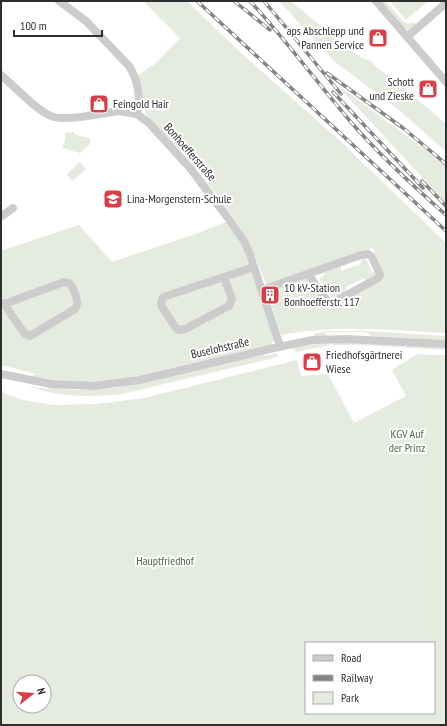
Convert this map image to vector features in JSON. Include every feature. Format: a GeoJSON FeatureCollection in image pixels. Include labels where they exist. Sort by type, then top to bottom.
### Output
{"type":"FeatureCollection","features":[{"type":"Feature","properties":{"kind":"street"},"geometry":{"type":"LineString","coordinates":[[3,80],[41,110],[56,118],[119,112],[137,114],[139,105],[137,88],[134,74],[130,66],[86,21],[59,1]]}},
{"type":"Feature","properties":{"kind":"street"},"geometry":{"type":"LineString","coordinates":[[376,1],[446,82]]}},
{"type":"Feature","properties":{"kind":"street"},"geometry":{"type":"LineString","coordinates":[[407,37],[446,3]]}},
{"type":"Feature","properties":{"kind":"street","name":"Bonhoefferstraße"},"geometry":{"type":"LineString","coordinates":[[137,114],[149,123],[170,146],[215,200],[245,243],[280,346]]}},
{"type":"Feature","properties":{"kind":"street"},"geometry":{"type":"LineString","coordinates":[[1,214],[2,216],[13,208]]}},
{"type":"Feature","properties":{"kind":"street"},"geometry":{"type":"LineString","coordinates":[[262,290],[361,255],[368,254],[372,257],[380,275],[378,278],[334,302],[329,303],[308,274]]}},
{"type":"Feature","properties":{"kind":"street"},"geometry":{"type":"LineString","coordinates":[[224,277],[232,299],[229,306],[185,329],[181,330],[176,328],[162,307],[161,302],[163,297],[254,267]]}},
{"type":"Feature","properties":{"kind":"street"},"geometry":{"type":"LineString","coordinates":[[64,282],[69,282],[72,285],[78,303],[75,309],[30,336],[25,334],[3,304],[64,282]]}},
{"type":"Feature","properties":{"kind":"street","name":"Buselohstraße"},"geometry":{"type":"LineString","coordinates":[[1,374],[51,384],[105,386],[139,380],[280,346],[313,340],[347,339],[446,344]]}},
{"type":"Feature","properties":{"kind":"green space"},"geometry":{"type":"Polygon","coordinates":[[[143,1],[187,1],[241,53],[338,139],[446,243],[446,333],[384,329],[343,329],[281,335],[267,291],[306,278],[325,303],[382,272],[373,248],[267,285],[249,243],[231,214],[200,173],[147,116],[143,108],[138,75],[155,64],[180,38],[143,1]]]}},
{"type":"Feature","properties":{"kind":"green space"},"geometry":{"type":"Polygon","coordinates":[[[279,1],[290,1],[361,58],[370,60],[375,66],[402,86],[446,124],[446,152],[398,109],[335,62],[279,1]]]}},
{"type":"Feature","properties":{"kind":"green space"},"geometry":{"type":"Polygon","coordinates":[[[381,1],[385,1],[405,23],[408,24],[414,22],[416,25],[410,30],[405,29],[381,1]]]}},
{"type":"Feature","properties":{"kind":"green space"},"geometry":{"type":"Polygon","coordinates":[[[390,1],[428,1],[406,20],[390,1]]]}},
{"type":"Feature","properties":{"kind":"green space"},"geometry":{"type":"Polygon","coordinates":[[[339,86],[446,165],[446,203],[344,93],[339,86]]]}},
{"type":"Feature","properties":{"kind":"green space"},"geometry":{"type":"Polygon","coordinates":[[[74,132],[75,135],[90,138],[90,144],[80,153],[62,148],[65,140],[65,133],[74,132]]]}},
{"type":"Feature","properties":{"kind":"green space"},"geometry":{"type":"Polygon","coordinates":[[[80,162],[86,169],[72,181],[67,174],[80,162]]]}},
{"type":"Feature","properties":{"kind":"green space"},"geometry":{"type":"Polygon","coordinates":[[[226,222],[243,248],[275,339],[271,345],[123,379],[96,383],[54,381],[32,378],[32,376],[36,374],[1,365],[1,251],[79,225],[112,262],[190,236],[226,222]]]}},
{"type":"Feature","properties":{"kind":"green space"},"geometry":{"type":"Polygon","coordinates":[[[362,258],[366,259],[372,272],[378,272],[377,275],[365,283],[365,278],[347,286],[345,293],[333,299],[319,279],[324,276],[323,272],[341,265],[341,271],[360,264],[362,258]]]}},
{"type":"Feature","properties":{"kind":"green space"},"geometry":{"type":"Polygon","coordinates":[[[325,331],[366,331],[446,336],[446,340],[371,336],[366,332],[325,332],[328,336],[314,337],[314,334],[325,331]]]}},
{"type":"Feature","properties":{"kind":"green space"},"geometry":{"type":"Polygon","coordinates":[[[330,342],[330,345],[296,352],[293,348],[330,342]]]}},
{"type":"Feature","properties":{"kind":"green space"},"geometry":{"type":"Polygon","coordinates":[[[333,342],[446,347],[446,350],[363,345],[333,345],[333,342]]]}},
{"type":"Feature","properties":{"kind":"green space"},"geometry":{"type":"Polygon","coordinates":[[[277,353],[278,357],[122,394],[98,396],[63,395],[28,386],[48,389],[49,387],[76,390],[115,388],[263,354],[264,356],[277,353]]]}},
{"type":"Feature","properties":{"kind":"green space","name":"Hauptfriedhof"},"geometry":{"type":"Polygon","coordinates":[[[417,354],[446,355],[446,725],[1,725],[1,392],[23,400],[53,405],[96,404],[144,398],[297,360],[301,376],[328,374],[354,423],[406,396],[392,370],[417,354]]]}},
{"type":"Feature","properties":{"kind":"railway"},"geometry":{"type":"LineString","coordinates":[[197,1],[446,231]]}},
{"type":"Feature","properties":{"kind":"railway"},"geometry":{"type":"LineString","coordinates":[[234,1],[270,30]]}},
{"type":"Feature","properties":{"kind":"railway"},"geometry":{"type":"LineString","coordinates":[[250,1],[276,30],[361,134],[396,170],[446,215]]}},
{"type":"Feature","properties":{"kind":"railway"},"geometry":{"type":"LineString","coordinates":[[264,1],[341,94]]}},
{"type":"Feature","properties":{"kind":"railway"},"geometry":{"type":"LineString","coordinates":[[327,73],[403,128],[446,164]]}},
{"type":"Feature","properties":{"kind":"railway"},"geometry":{"type":"LineString","coordinates":[[333,92],[423,188]]}},
{"type":"Feature","properties":{"kind":"railway"},"geometry":{"type":"LineString","coordinates":[[422,181],[446,206]]}},
{"type":"Feature","properties":{"kind":"place","name":"aps Abschlepp und Pannen Service"},"geometry":{"type":"Point","coordinates":[378,38]}},
{"type":"Feature","properties":{"kind":"place","name":"Schott und Zieske"},"geometry":{"type":"Point","coordinates":[428,89]}},
{"type":"Feature","properties":{"kind":"place","name":"Feingold Hair"},"geometry":{"type":"Point","coordinates":[99,104]}},
{"type":"Feature","properties":{"kind":"place","name":"Lina-Morgenstern-Schule"},"geometry":{"type":"Point","coordinates":[113,199]}},
{"type":"Feature","properties":{"kind":"place","name":"10 kV-Station Bonhoefferstr. 117"},"geometry":{"type":"Point","coordinates":[270,295]}},
{"type":"Feature","properties":{"kind":"place","name":"Friedhofsgärtnerei Wiese"},"geometry":{"type":"Point","coordinates":[312,362]}},
{"type":"Feature","properties":{"kind":"park label","name":"KGV Auf der Prinz"},"geometry":{"type":"Point","coordinates":[407,441]}}]}
